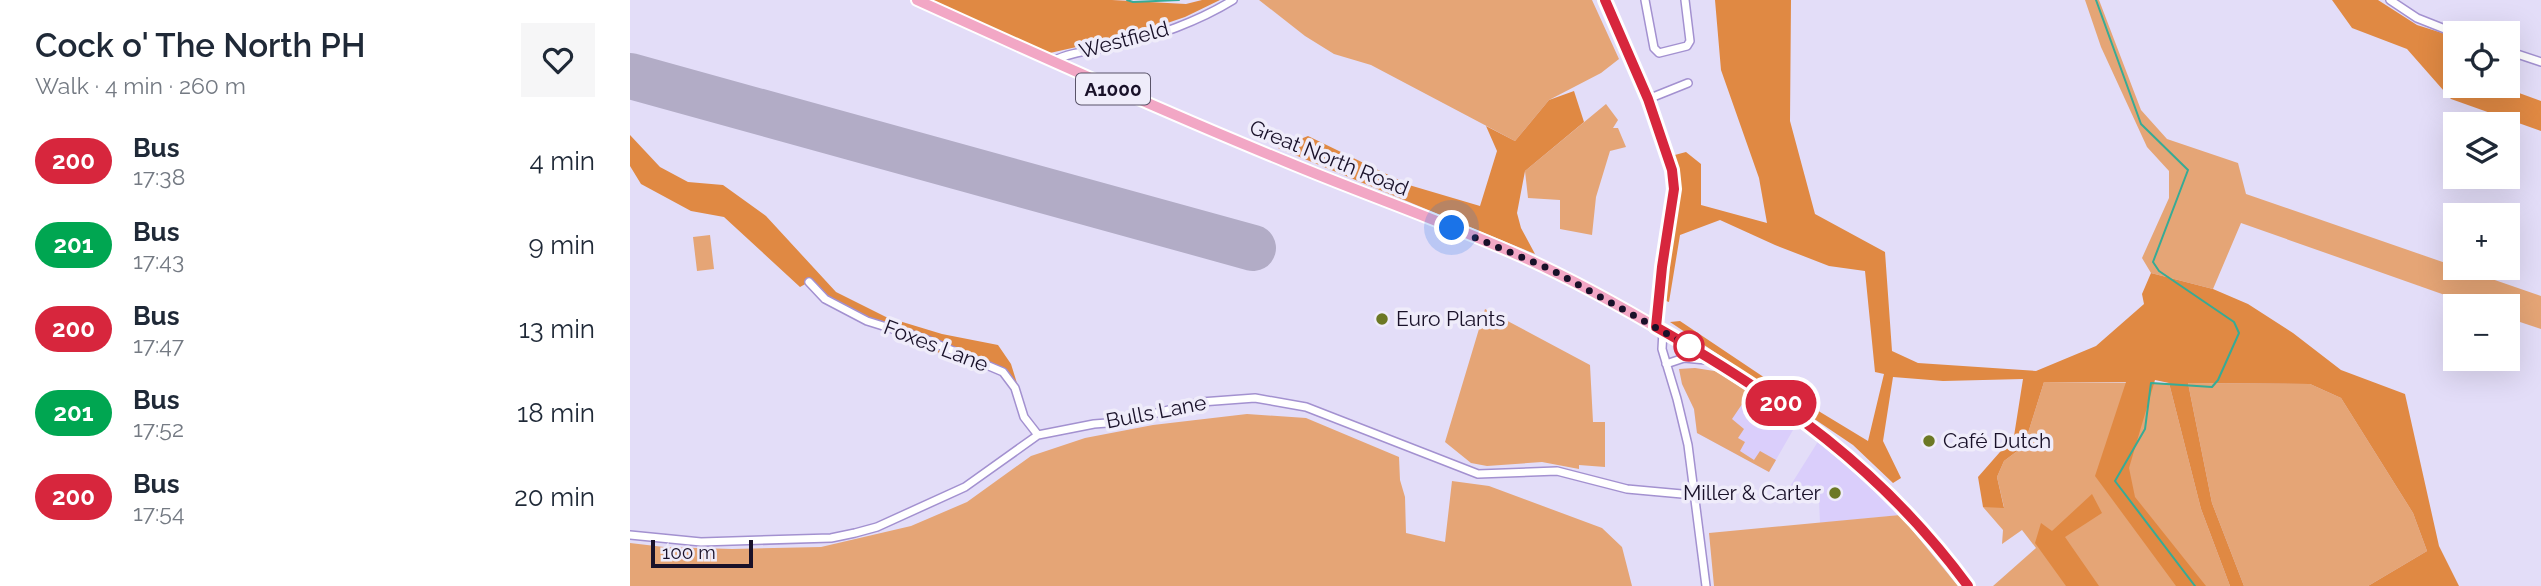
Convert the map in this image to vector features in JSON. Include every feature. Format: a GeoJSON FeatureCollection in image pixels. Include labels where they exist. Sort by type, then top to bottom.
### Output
{"type":"FeatureCollection","features":[{"type":"Feature","properties":{"kind":"main road","name":"Great North Road"},"geometry":{"type":"LineString","coordinates":[[917,0],[1169,114],[1521,256],[1604,297],[1714,360],[1789,409],[1844,452],[1898,503],[1968,586]]}},
{"type":"Feature","properties":{"kind":"street","name":"Westfield"},"geometry":{"type":"LineString","coordinates":[[1052,61],[1064,55],[1130,43],[1204,15],[1233,0]]}},
{"type":"Feature","properties":{"kind":"street"},"geometry":{"type":"LineString","coordinates":[[1605,0],[1668,151],[1674,189],[1662,267],[1660,329],[1666,364],[1683,422],[1706,586]]}},
{"type":"Feature","properties":{"kind":"street"},"geometry":{"type":"LineString","coordinates":[[1644,0],[1654,48],[1659,53],[1687,46],[1690,41],[1685,0]]}},
{"type":"Feature","properties":{"kind":"street"},"geometry":{"type":"LineString","coordinates":[[2390,0],[2417,18],[2443,28]]}},
{"type":"Feature","properties":{"kind":"street"},"geometry":{"type":"LineString","coordinates":[[2520,55],[2541,62]]}},
{"type":"Feature","properties":{"kind":"street"},"geometry":{"type":"LineString","coordinates":[[1648,99],[1688,83]]}},
{"type":"Feature","properties":{"kind":"street","name":"Foxes Lane"},"geometry":{"type":"LineString","coordinates":[[809,282],[825,299],[867,321],[925,339],[1003,372],[1016,388],[1024,417],[1038,435]]}},
{"type":"Feature","properties":{"kind":"street"},"geometry":{"type":"LineString","coordinates":[[1666,364],[1684,358],[1714,360]]}},
{"type":"Feature","properties":{"kind":"street","name":"Bulls Lane"},"geometry":{"type":"LineString","coordinates":[[630,535],[701,542],[831,538],[855,533],[889,522],[965,487],[1038,435],[1120,422],[1201,402],[1255,398],[1273,399],[1306,407],[1478,474],[1558,471],[1627,489],[1693,495]]}},
{"type":"Feature","properties":{"kind":"shaded area"},"geometry":{"type":"Polygon","coordinates":[[[929,0],[1112,0],[1186,4],[1202,0],[1220,0],[1185,17],[1138,33],[1050,53],[929,0]]]}},
{"type":"Feature","properties":{"kind":"shaded area"},"geometry":{"type":"Polygon","coordinates":[[[1259,0],[1592,0],[1619,59],[1601,73],[1549,100],[1515,141],[1371,65],[1334,54],[1305,36],[1259,0]]]}},
{"type":"Feature","properties":{"kind":"shaded area"},"geometry":{"type":"Polygon","coordinates":[[[1715,0],[1791,0],[1790,121],[1815,214],[1885,252],[1892,351],[1918,363],[2036,371],[2096,346],[2144,304],[2142,294],[2151,273],[2213,289],[2248,304],[2293,333],[2341,370],[2405,394],[2439,546],[2459,586],[2368,586],[2427,551],[2413,513],[2341,398],[2310,384],[2188,383],[2212,503],[2244,586],[2230,586],[2201,509],[2169,383],[2155,380],[2129,468],[2135,497],[2206,586],[2176,586],[2095,476],[2126,382],[2044,382],[2024,446],[2004,461],[1997,477],[2004,508],[1983,507],[1978,477],[2014,436],[2023,379],[1943,381],[1893,377],[1883,441],[1901,478],[1893,483],[1853,445],[1670,322],[1680,321],[1777,386],[1868,441],[1884,374],[1875,372],[1865,271],[1829,266],[1720,220],[1680,235],[1669,302],[1666,301],[1678,181],[1671,156],[1686,152],[1701,164],[1701,205],[1767,223],[1759,178],[1721,70],[1715,0]]]}},
{"type":"Feature","properties":{"kind":"shaded area"},"geometry":{"type":"Polygon","coordinates":[[[2085,0],[2099,0],[2141,110],[2167,139],[2238,163],[2246,194],[2443,262],[2443,280],[2495,280],[2541,296],[2541,329],[2520,322],[2520,294],[2443,294],[2241,223],[2213,289],[2151,273],[2142,258],[2169,198],[2169,171],[2147,147],[2101,47],[2085,0]]]}},
{"type":"Feature","properties":{"kind":"shaded area"},"geometry":{"type":"Polygon","coordinates":[[[2332,0],[2378,0],[2417,25],[2443,33],[2443,90],[2407,49],[2352,28],[2332,0]]]}},
{"type":"Feature","properties":{"kind":"shaded area"},"geometry":{"type":"Polygon","coordinates":[[[1574,91],[1584,122],[1525,171],[1517,213],[1521,228],[1535,254],[1278,148],[1308,136],[1409,185],[1480,206],[1497,151],[1486,126],[1515,141],[1549,100],[1574,91]]]}},
{"type":"Feature","properties":{"kind":"shaded area"},"geometry":{"type":"Polygon","coordinates":[[[2520,93],[2541,101],[2541,131],[2520,124],[2520,112],[2488,112],[2451,99],[2520,98],[2520,93]]]}},
{"type":"Feature","properties":{"kind":"shaded area"},"geometry":{"type":"Polygon","coordinates":[[[1606,104],[1618,120],[1613,128],[1618,128],[1626,147],[1610,151],[1596,197],[1592,235],[1560,229],[1560,200],[1528,198],[1525,171],[1606,104]]]}},
{"type":"Feature","properties":{"kind":"shaded area"},"geometry":{"type":"Polygon","coordinates":[[[630,135],[660,167],[688,182],[723,185],[766,216],[836,292],[886,317],[942,334],[998,345],[1011,364],[1021,396],[1017,396],[1005,377],[988,367],[930,350],[925,339],[850,311],[809,282],[800,287],[724,217],[691,211],[641,184],[630,166],[630,135]]]}},
{"type":"Feature","properties":{"kind":"shaded area"},"geometry":{"type":"Polygon","coordinates":[[[710,235],[714,269],[697,271],[693,237],[710,235]]]}},
{"type":"Feature","properties":{"kind":"shaded area"},"geometry":{"type":"Polygon","coordinates":[[[1485,309],[1590,365],[1593,422],[1605,422],[1605,467],[1579,465],[1579,469],[1542,462],[1487,466],[1471,463],[1445,442],[1485,309]]]}},
{"type":"Feature","properties":{"kind":"shaded area"},"geometry":{"type":"Polygon","coordinates":[[[1695,368],[1751,391],[1797,423],[1769,472],[1697,433],[1694,409],[1682,384],[1679,369],[1695,368]]]}},
{"type":"Feature","properties":{"kind":"shaded area"},"geometry":{"type":"Polygon","coordinates":[[[1695,368],[1721,372],[1751,391],[1732,419],[1744,429],[1738,438],[1745,442],[1740,451],[1754,460],[1760,451],[1776,460],[1769,472],[1697,433],[1694,409],[1682,384],[1679,369],[1695,368]]]}},
{"type":"Feature","properties":{"kind":"shaded area"},"geometry":{"type":"Polygon","coordinates":[[[2044,382],[2169,383],[2201,509],[2230,586],[1993,586],[2036,548],[2022,530],[2002,544],[2003,530],[1983,507],[2004,507],[1997,477],[2004,461],[2024,446],[2044,382]]]}},
{"type":"Feature","properties":{"kind":"shaded area"},"geometry":{"type":"Polygon","coordinates":[[[2188,383],[2310,384],[2341,398],[2413,513],[2427,551],[2368,586],[2244,586],[2212,503],[2188,383]]]}},
{"type":"Feature","properties":{"kind":"shaded area"},"geometry":{"type":"Polygon","coordinates":[[[1247,414],[1306,418],[1399,457],[1400,480],[1405,497],[1406,533],[1445,542],[1452,481],[1489,486],[1602,528],[1622,547],[1632,586],[630,586],[630,543],[732,549],[821,547],[911,526],[967,502],[1031,456],[1085,438],[1153,425],[1247,414]]]}},
{"type":"Feature","properties":{"kind":"shaded area"},"geometry":{"type":"Polygon","coordinates":[[[1819,440],[1869,483],[1900,515],[1820,523],[1819,500],[1787,491],[1819,440]]]}},
{"type":"Feature","properties":{"kind":"shaded area"},"geometry":{"type":"Polygon","coordinates":[[[2092,494],[2102,513],[2065,537],[2099,586],[2066,586],[2035,543],[2041,523],[2052,531],[2092,494]]]}},
{"type":"Feature","properties":{"kind":"shaded area"},"geometry":{"type":"Polygon","coordinates":[[[1900,515],[1958,586],[1714,586],[1709,533],[1900,515]]]}},
{"type":"Feature","properties":{"kind":"waterway"},"geometry":{"type":"LineString","coordinates":[[1127,0],[1179,0]]}},
{"type":"Feature","properties":{"kind":"waterway"},"geometry":{"type":"LineString","coordinates":[[2096,0],[2141,124],[2188,170],[2153,262],[2159,271],[2234,322],[2239,333],[2218,380],[2212,387],[2151,383],[2145,429],[2115,481],[2195,586]]}},
{"type":"Feature","properties":{"kind":"runway"},"geometry":{"type":"LineString","coordinates":[[630,76],[1253,248]]}},
{"type":"Feature","properties":{"kind":"bus line","name":"200"},"geometry":{"type":"LineString","coordinates":[[1605,0],[1648,99],[1668,151],[1672,170],[1674,189],[1656,327],[1757,387],[1844,452],[1898,503],[1968,586]]}},
{"type":"Feature","properties":{"kind":"place","name":"Euro Plants"},"geometry":{"type":"Point","coordinates":[1382,319]}},
{"type":"Feature","properties":{"kind":"place","name":"Café Dutch"},"geometry":{"type":"Point","coordinates":[1929,441]}},
{"type":"Feature","properties":{"kind":"place","name":"Miller & Carter"},"geometry":{"type":"Point","coordinates":[1835,493]}},
{"type":"Feature","properties":{"kind":"route"},"geometry":{"type":"LineString","coordinates":[[1452,228],[1550,269],[1689,346]]}}]}
